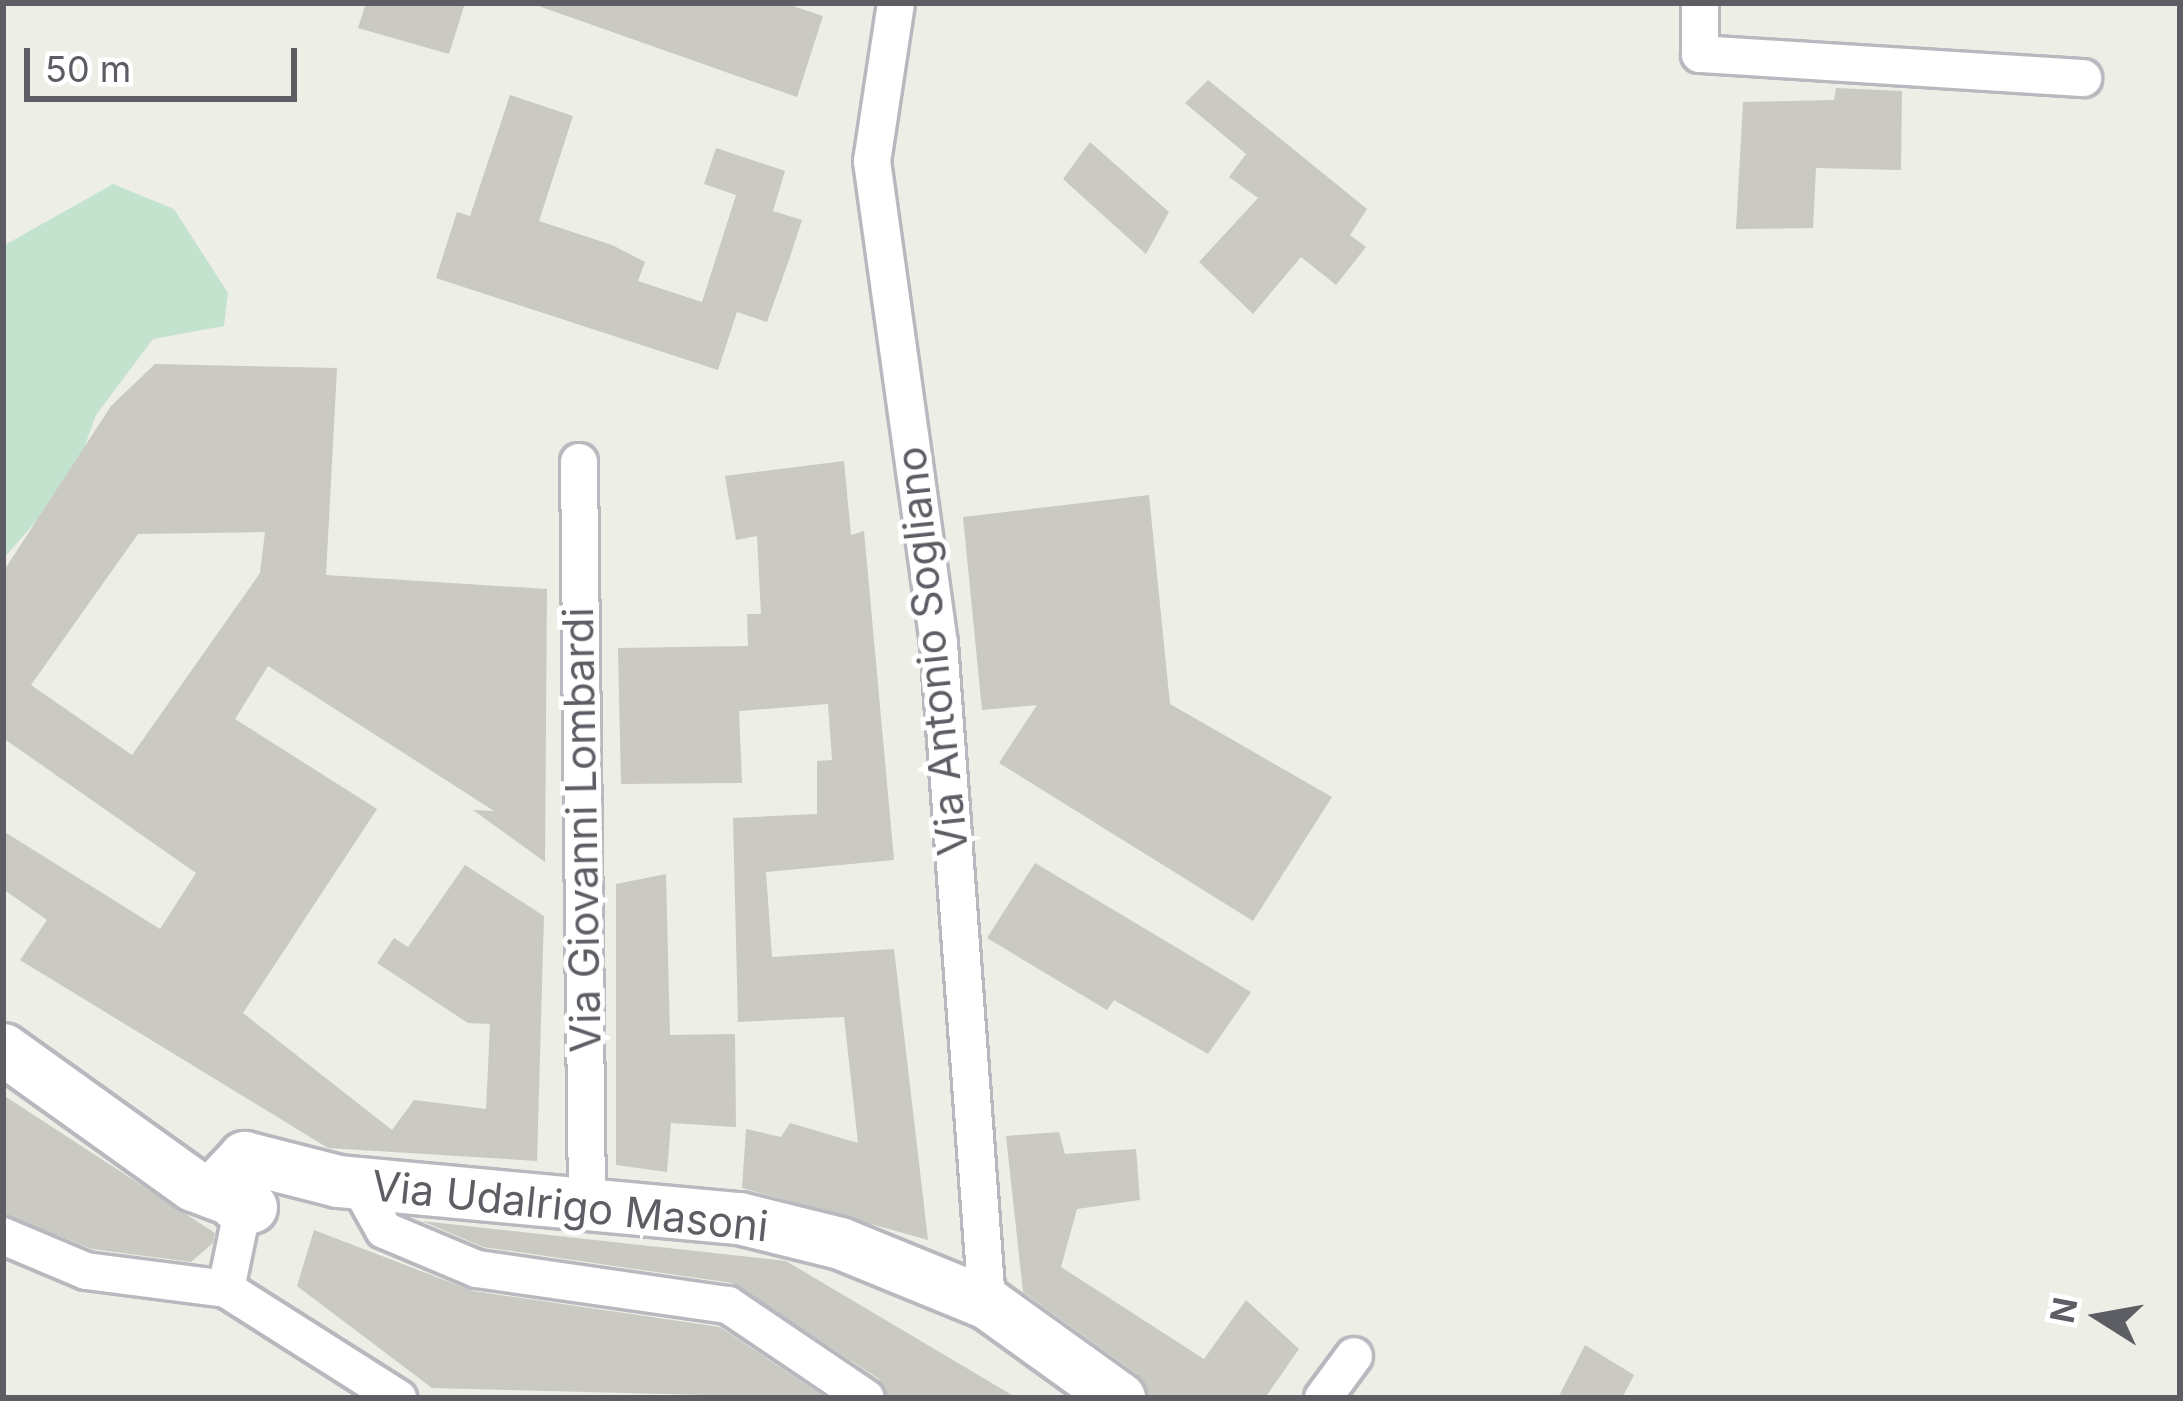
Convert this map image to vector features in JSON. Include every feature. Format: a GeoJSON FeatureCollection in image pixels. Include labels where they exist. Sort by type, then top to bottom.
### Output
{"type":"FeatureCollection","features":[{"type":"Feature","properties":{"kind":"street","name":"Via Antonio Sogliano"},"geometry":{"type":"LineString","coordinates":[[896,3],[872,161],[939,644],[987,1303]]}},
{"type":"Feature","properties":{"kind":"street"},"geometry":{"type":"LineString","coordinates":[[1700,3],[1700,54],[2083,78]]}},
{"type":"Feature","properties":{"kind":"street","name":"Via Giovanni Lombardi"},"geometry":{"type":"LineString","coordinates":[[579,462],[586,1199]]}},
{"type":"Feature","properties":{"kind":"street"},"geometry":{"type":"LineString","coordinates":[[3,1048],[139,1139],[249,1187],[226,1289]]}},
{"type":"Feature","properties":{"kind":"street","name":"Via Udalrigo Masoni"},"geometry":{"type":"LineString","coordinates":[[249,1187],[347,1182],[586,1199],[840,1243],[987,1303],[1119,1398]]}},
{"type":"Feature","properties":{"kind":"street"},"geometry":{"type":"LineString","coordinates":[[347,1182],[384,1230],[477,1269],[728,1305],[866,1398]]}},
{"type":"Feature","properties":{"kind":"street"},"geometry":{"type":"LineString","coordinates":[[3,1235],[86,1271],[226,1289],[398,1398]]}},
{"type":"Feature","properties":{"kind":"street"},"geometry":{"type":"LineString","coordinates":[[1323,1398],[1354,1356]]}},
{"type":"Feature","properties":{"kind":"green space"},"geometry":{"type":"Polygon","coordinates":[[[113,184],[174,209],[228,293],[224,326],[153,339],[96,415],[73,479],[3,559],[3,246],[113,184]]]}},
{"type":"Feature","properties":{"kind":"building"},"geometry":{"type":"Polygon","coordinates":[[[366,3],[465,3],[449,54],[358,28],[366,3]]]}},
{"type":"Feature","properties":{"kind":"building"},"geometry":{"type":"Polygon","coordinates":[[[530,3],[784,3],[823,16],[797,97],[530,3]]]}},
{"type":"Feature","properties":{"kind":"building"},"geometry":{"type":"Polygon","coordinates":[[[1208,80],[1367,209],[1350,235],[1366,247],[1336,285],[1301,257],[1253,314],[1199,262],[1258,198],[1229,177],[1246,154],[1185,103],[1208,80]]]}},
{"type":"Feature","properties":{"kind":"building"},"geometry":{"type":"Polygon","coordinates":[[[1836,88],[1902,91],[1901,170],[1816,168],[1813,228],[1736,229],[1743,102],[1834,100],[1836,88]]]}},
{"type":"Feature","properties":{"kind":"building"},"geometry":{"type":"Polygon","coordinates":[[[510,95],[573,116],[539,221],[612,245],[645,262],[638,281],[702,302],[736,195],[704,184],[716,148],[785,171],[773,211],[802,220],[790,257],[767,322],[737,312],[718,370],[436,278],[457,212],[470,216],[510,95]]]}},
{"type":"Feature","properties":{"kind":"building"},"geometry":{"type":"Polygon","coordinates":[[[1090,142],[1169,212],[1146,254],[1063,179],[1090,142]]]}},
{"type":"Feature","properties":{"kind":"building"},"geometry":{"type":"Polygon","coordinates":[[[155,364],[337,368],[326,575],[547,589],[545,862],[473,810],[494,811],[268,666],[235,719],[377,809],[243,1013],[392,1130],[414,1100],[486,1109],[490,1024],[468,1023],[377,963],[394,938],[408,947],[465,865],[544,916],[537,1161],[328,1148],[20,960],[47,920],[3,889],[3,831],[160,929],[196,873],[3,738],[3,572],[111,406],[155,364]],[[265,532],[138,534],[31,685],[132,755],[260,573],[265,532]]]}},
{"type":"Feature","properties":{"kind":"building"},"geometry":{"type":"Polygon","coordinates":[[[844,461],[851,535],[864,531],[894,860],[766,872],[772,957],[894,949],[928,1240],[742,1188],[746,1129],[781,1137],[790,1123],[858,1143],[844,1017],[738,1022],[733,818],[817,814],[817,761],[832,760],[828,704],[739,711],[742,783],[621,784],[618,648],[748,646],[747,614],[761,614],[757,536],[736,540],[725,476],[844,461]]]}},
{"type":"Feature","properties":{"kind":"building"},"geometry":{"type":"Polygon","coordinates":[[[1149,495],[1170,704],[1332,797],[1253,921],[999,763],[1037,705],[982,710],[963,517],[1149,495]]]}},
{"type":"Feature","properties":{"kind":"building"},"geometry":{"type":"Polygon","coordinates":[[[1035,863],[1251,992],[1208,1054],[1114,1000],[1107,1010],[987,938],[1035,863]]]}},
{"type":"Feature","properties":{"kind":"building"},"geometry":{"type":"Polygon","coordinates":[[[666,874],[670,1035],[735,1034],[736,1127],[671,1123],[667,1172],[616,1165],[616,884],[666,874]]]}},
{"type":"Feature","properties":{"kind":"building"},"geometry":{"type":"Polygon","coordinates":[[[3,1095],[215,1233],[213,1243],[191,1262],[92,1249],[3,1214],[3,1095]]]}},
{"type":"Feature","properties":{"kind":"building"},"geometry":{"type":"Polygon","coordinates":[[[1059,1132],[1065,1154],[1136,1149],[1140,1200],[1077,1209],[1061,1267],[1204,1359],[1246,1300],[1299,1349],[1265,1398],[1149,1398],[1137,1374],[1023,1292],[1006,1136],[1059,1132]]]}},
{"type":"Feature","properties":{"kind":"building"},"geometry":{"type":"Polygon","coordinates":[[[422,1221],[786,1261],[1017,1398],[888,1398],[879,1379],[732,1283],[483,1247],[422,1221]]]}},
{"type":"Feature","properties":{"kind":"building"},"geometry":{"type":"Polygon","coordinates":[[[314,1230],[473,1291],[720,1327],[826,1398],[432,1388],[297,1286],[314,1230]]]}},
{"type":"Feature","properties":{"kind":"building"},"geometry":{"type":"Polygon","coordinates":[[[1585,1345],[1634,1375],[1622,1398],[1558,1398],[1585,1345]]]}}]}
